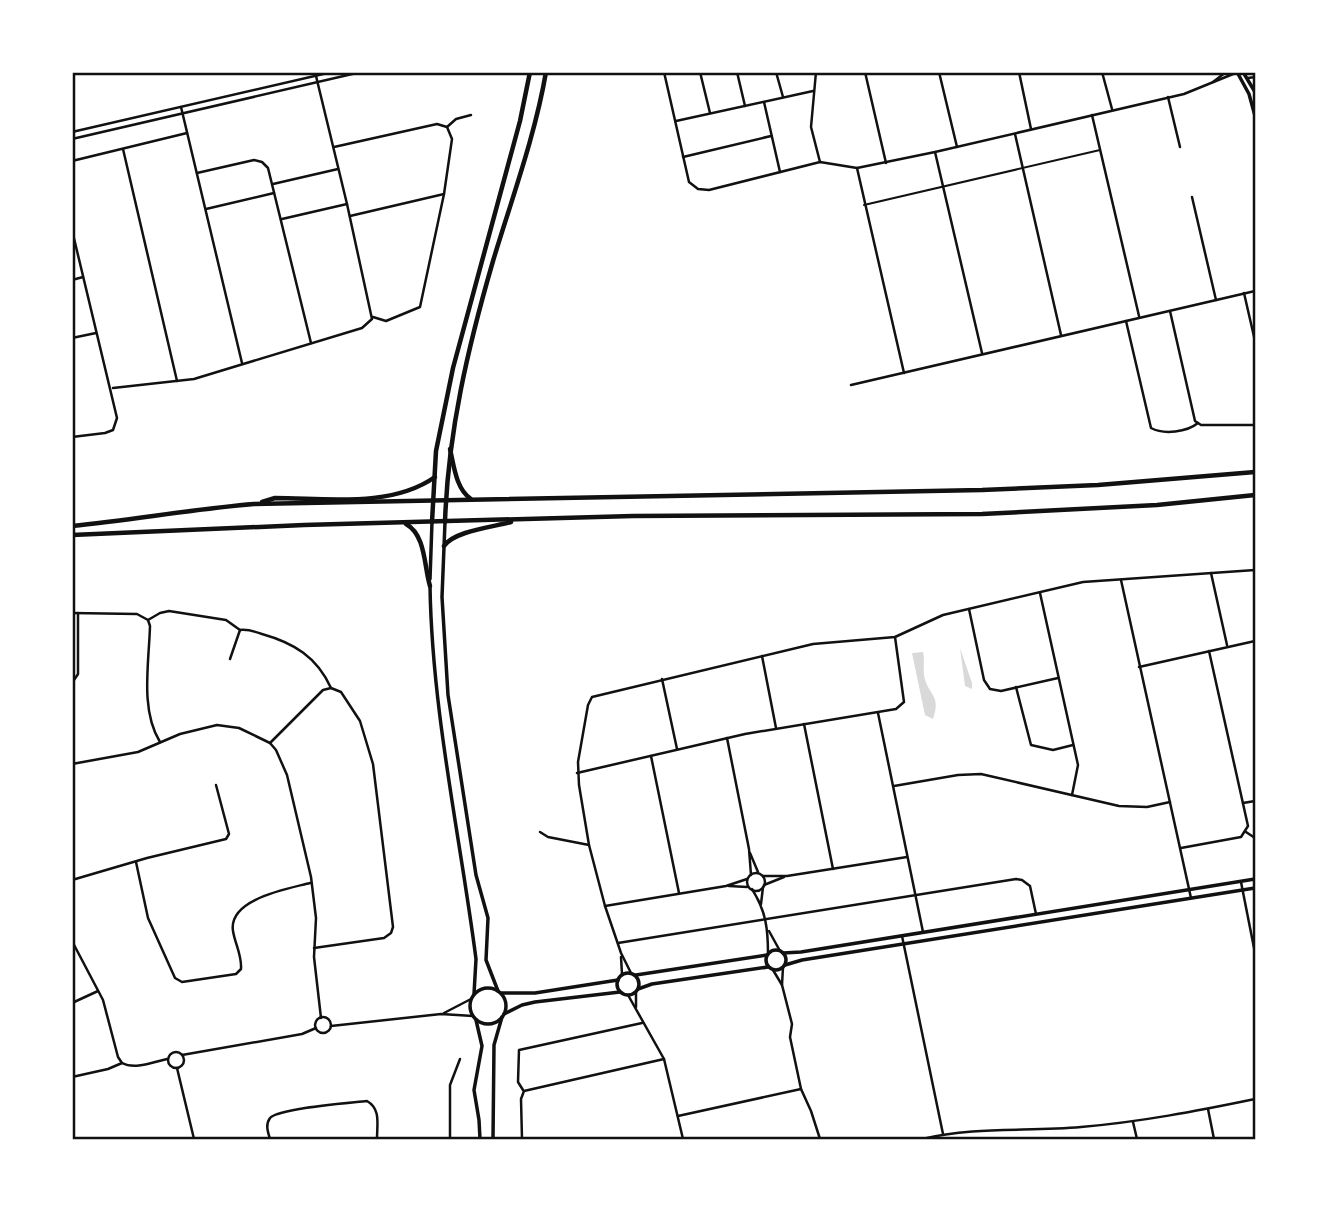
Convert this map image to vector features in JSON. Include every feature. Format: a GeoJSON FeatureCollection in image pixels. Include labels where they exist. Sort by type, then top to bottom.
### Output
{"type":"FeatureCollection","features":[{"type":"Feature","properties":{"kind":"main road"},"geometry":{"type":"LineString","coordinates":[[432,522],[436,451],[453,368],[520,121],[530,72]]}},
{"type":"Feature","properties":{"kind":"main road"},"geometry":{"type":"LineString","coordinates":[[444,522],[450,449],[464,370],[534,129],[546,72]]}},
{"type":"Feature","properties":{"kind":"main road"},"geometry":{"type":"LineString","coordinates":[[450,449],[460,486],[472,500]]}},
{"type":"Feature","properties":{"kind":"main road"},"geometry":{"type":"LineString","coordinates":[[72,526],[188,509],[254,504],[925,491],[1098,485],[1255,472]]}},
{"type":"Feature","properties":{"kind":"main road"},"geometry":{"type":"LineString","coordinates":[[254,504],[275,498],[373,497],[419,487],[435,477]]}},
{"type":"Feature","properties":{"kind":"main road"},"geometry":{"type":"LineString","coordinates":[[72,535],[633,516],[925,514],[1119,507],[1255,495]]}},
{"type":"Feature","properties":{"kind":"main road"},"geometry":{"type":"LineString","coordinates":[[444,546],[447,541],[459,535],[522,520]]}},
{"type":"Feature","properties":{"kind":"main road"},"geometry":{"type":"LineString","coordinates":[[404,523],[417,534],[430,586]]}},
{"type":"Feature","properties":{"kind":"street"},"geometry":{"type":"LineString","coordinates":[[72,132],[332,72]]}},
{"type":"Feature","properties":{"kind":"street"},"geometry":{"type":"LineString","coordinates":[[72,139],[361,72]]}},
{"type":"Feature","properties":{"kind":"street"},"geometry":{"type":"LineString","coordinates":[[664,72],[689,182],[698,189],[711,190],[820,162],[857,168],[886,163],[1168,97],[1207,86],[1239,72]]}},
{"type":"Feature","properties":{"kind":"street"},"geometry":{"type":"LineString","coordinates":[[700,72],[710,114]]}},
{"type":"Feature","properties":{"kind":"street"},"geometry":{"type":"LineString","coordinates":[[737,72],[745,106]]}},
{"type":"Feature","properties":{"kind":"street"},"geometry":{"type":"LineString","coordinates":[[776,72],[783,97]]}},
{"type":"Feature","properties":{"kind":"street"},"geometry":{"type":"LineString","coordinates":[[816,72],[811,127],[820,162]]}},
{"type":"Feature","properties":{"kind":"street"},"geometry":{"type":"LineString","coordinates":[[865,72],[886,163]]}},
{"type":"Feature","properties":{"kind":"street"},"geometry":{"type":"LineString","coordinates":[[939,72],[957,147]]}},
{"type":"Feature","properties":{"kind":"street"},"geometry":{"type":"LineString","coordinates":[[1019,72],[1031,129]]}},
{"type":"Feature","properties":{"kind":"street"},"geometry":{"type":"LineString","coordinates":[[1102,72],[1112,111]]}},
{"type":"Feature","properties":{"kind":"street"},"geometry":{"type":"LineString","coordinates":[[1207,86],[1226,72]]}},
{"type":"Feature","properties":{"kind":"street"},"geometry":{"type":"LineString","coordinates":[[1239,72],[1248,78],[1255,90]]}},
{"type":"Feature","properties":{"kind":"street"},"geometry":{"type":"LineString","coordinates":[[1239,72],[1255,116]]}},
{"type":"Feature","properties":{"kind":"street"},"geometry":{"type":"LineString","coordinates":[[113,388],[194,379],[362,328],[370,323],[373,317],[316,76]]}},
{"type":"Feature","properties":{"kind":"street"},"geometry":{"type":"LineString","coordinates":[[1248,78],[1255,77]]}},
{"type":"Feature","properties":{"kind":"street"},"geometry":{"type":"LineString","coordinates":[[675,122],[813,90]]}},
{"type":"Feature","properties":{"kind":"street"},"geometry":{"type":"LineString","coordinates":[[1168,97],[1180,147]]}},
{"type":"Feature","properties":{"kind":"street"},"geometry":{"type":"LineString","coordinates":[[764,102],[780,172]]}},
{"type":"Feature","properties":{"kind":"street"},"geometry":{"type":"LineString","coordinates":[[181,107],[242,364]]}},
{"type":"Feature","properties":{"kind":"street"},"geometry":{"type":"LineString","coordinates":[[447,127],[456,119],[471,115]]}},
{"type":"Feature","properties":{"kind":"street"},"geometry":{"type":"LineString","coordinates":[[1092,115],[1140,318]]}},
{"type":"Feature","properties":{"kind":"street"},"geometry":{"type":"LineString","coordinates":[[334,147],[437,124],[447,127]]}},
{"type":"Feature","properties":{"kind":"street"},"geometry":{"type":"LineString","coordinates":[[373,317],[386,321],[420,307],[444,194],[452,139],[447,127]]}},
{"type":"Feature","properties":{"kind":"street"},"geometry":{"type":"LineString","coordinates":[[72,161],[187,134]]}},
{"type":"Feature","properties":{"kind":"street"},"geometry":{"type":"LineString","coordinates":[[1015,134],[1062,336]]}},
{"type":"Feature","properties":{"kind":"street"},"geometry":{"type":"LineString","coordinates":[[683,157],[771,136]]}},
{"type":"Feature","properties":{"kind":"street"},"geometry":{"type":"LineString","coordinates":[[123,149],[177,381]]}},
{"type":"Feature","properties":{"kind":"street"},"geometry":{"type":"LineString","coordinates":[[935,152],[983,355]]}},
{"type":"Feature","properties":{"kind":"street"},"geometry":{"type":"LineString","coordinates":[[197,173],[257,160],[268,168],[311,344]]}},
{"type":"Feature","properties":{"kind":"street"},"geometry":{"type":"LineString","coordinates":[[273,184],[339,168]]}},
{"type":"Feature","properties":{"kind":"street"},"geometry":{"type":"LineString","coordinates":[[857,168],[904,373]]}},
{"type":"Feature","properties":{"kind":"street"},"geometry":{"type":"LineString","coordinates":[[206,209],[275,192]]}},
{"type":"Feature","properties":{"kind":"street"},"geometry":{"type":"LineString","coordinates":[[350,216],[444,194]]}},
{"type":"Feature","properties":{"kind":"street"},"geometry":{"type":"LineString","coordinates":[[1192,197],[1216,300]]}},
{"type":"Feature","properties":{"kind":"street"},"geometry":{"type":"LineString","coordinates":[[282,219],[348,204]]}},
{"type":"Feature","properties":{"kind":"street"},"geometry":{"type":"LineString","coordinates":[[72,230],[117,418],[113,430],[72,437]]}},
{"type":"Feature","properties":{"kind":"street"},"geometry":{"type":"LineString","coordinates":[[72,280],[83,277]]}},
{"type":"Feature","properties":{"kind":"street"},"geometry":{"type":"LineString","coordinates":[[851,385],[1255,291]]}},
{"type":"Feature","properties":{"kind":"street"},"geometry":{"type":"LineString","coordinates":[[1244,293],[1255,341]]}},
{"type":"Feature","properties":{"kind":"street"},"geometry":{"type":"LineString","coordinates":[[1170,311],[1195,421],[1198,423]]}},
{"type":"Feature","properties":{"kind":"street"},"geometry":{"type":"LineString","coordinates":[[1126,321],[1151,428],[1156,431],[1186,431],[1198,423],[1255,425]]}},
{"type":"Feature","properties":{"kind":"street"},"geometry":{"type":"LineString","coordinates":[[72,338],[96,333]]}},
{"type":"Feature","properties":{"kind":"street"},"geometry":{"type":"LineString","coordinates":[[432,522],[431,640],[437,707],[476,959],[477,978],[470,1008],[482,1046],[474,1090],[480,1139]]}},
{"type":"Feature","properties":{"kind":"street"},"geometry":{"type":"LineString","coordinates":[[444,522],[442,610],[449,695],[475,875],[488,918],[486,960],[506,1004],[494,1045],[493,1139]]}},
{"type":"Feature","properties":{"kind":"street"},"geometry":{"type":"LineString","coordinates":[[636,1007],[639,982],[621,953],[605,906],[589,845],[577,774],[588,705],[592,697],[826,642],[895,637],[933,618],[1083,582],[1255,570]]}},
{"type":"Feature","properties":{"kind":"street"},"geometry":{"type":"LineString","coordinates":[[1211,573],[1227,647]]}},
{"type":"Feature","properties":{"kind":"street"},"geometry":{"type":"LineString","coordinates":[[1121,580],[1191,898]]}},
{"type":"Feature","properties":{"kind":"street"},"geometry":{"type":"LineString","coordinates":[[1040,592],[1077,768],[1072,795]]}},
{"type":"Feature","properties":{"kind":"street"},"geometry":{"type":"LineString","coordinates":[[969,609],[987,685],[995,691],[1058,678]]}},
{"type":"Feature","properties":{"kind":"street"},"geometry":{"type":"LineString","coordinates":[[148,620],[169,611],[226,620],[240,630],[247,629],[295,645],[325,675],[331,688]]}},
{"type":"Feature","properties":{"kind":"street"},"geometry":{"type":"LineString","coordinates":[[72,613],[137,614],[148,620],[148,701],[156,735],[161,743]]}},
{"type":"Feature","properties":{"kind":"street"},"geometry":{"type":"LineString","coordinates":[[72,683],[78,674],[78,613]]}},
{"type":"Feature","properties":{"kind":"street"},"geometry":{"type":"LineString","coordinates":[[230,659],[240,630]]}},
{"type":"Feature","properties":{"kind":"street"},"geometry":{"type":"LineString","coordinates":[[577,774],[776,728],[896,709],[904,702],[895,637]]}},
{"type":"Feature","properties":{"kind":"street"},"geometry":{"type":"LineString","coordinates":[[1139,667],[1255,641]]}},
{"type":"Feature","properties":{"kind":"street"},"geometry":{"type":"LineString","coordinates":[[1181,848],[1241,837],[1248,826],[1209,651]]}},
{"type":"Feature","properties":{"kind":"street"},"geometry":{"type":"LineString","coordinates":[[762,655],[776,728]]}},
{"type":"Feature","properties":{"kind":"street"},"geometry":{"type":"LineString","coordinates":[[662,679],[677,750]]}},
{"type":"Feature","properties":{"kind":"street"},"geometry":{"type":"LineString","coordinates":[[1016,687],[1031,745],[1053,750],[1073,745]]}},
{"type":"Feature","properties":{"kind":"street"},"geometry":{"type":"LineString","coordinates":[[270,743],[323,690],[331,688],[341,692],[360,721],[373,764],[393,927],[391,933],[384,938],[314,948]]}},
{"type":"Feature","properties":{"kind":"street"},"geometry":{"type":"LineString","coordinates":[[878,713],[923,932]]}},
{"type":"Feature","properties":{"kind":"street"},"geometry":{"type":"LineString","coordinates":[[804,724],[833,869]]}},
{"type":"Feature","properties":{"kind":"street"},"geometry":{"type":"LineString","coordinates":[[72,764],[138,752],[180,734],[217,725],[239,728],[270,743],[288,775],[312,883],[316,918],[314,948],[321,1018]]}},
{"type":"Feature","properties":{"kind":"street"},"geometry":{"type":"LineString","coordinates":[[727,738],[749,849],[751,875]]}},
{"type":"Feature","properties":{"kind":"street"},"geometry":{"type":"LineString","coordinates":[[651,756],[679,894]]}},
{"type":"Feature","properties":{"kind":"street"},"geometry":{"type":"LineString","coordinates":[[894,786],[958,775],[981,774],[1129,807],[1147,807],[1170,802]]}},
{"type":"Feature","properties":{"kind":"street"},"geometry":{"type":"LineString","coordinates":[[72,880],[226,839],[229,834],[216,785]]}},
{"type":"Feature","properties":{"kind":"street"},"geometry":{"type":"LineString","coordinates":[[1243,803],[1255,801]]}},
{"type":"Feature","properties":{"kind":"street"},"geometry":{"type":"LineString","coordinates":[[540,832],[548,837],[589,845]]}},
{"type":"Feature","properties":{"kind":"street"},"geometry":{"type":"LineString","coordinates":[[1246,832],[1255,838]]}},
{"type":"Feature","properties":{"kind":"street"},"geometry":{"type":"LineString","coordinates":[[749,849],[758,873],[763,876],[787,876],[907,857]]}},
{"type":"Feature","properties":{"kind":"street"},"geometry":{"type":"LineString","coordinates":[[136,862],[148,918],[175,978],[182,982],[236,974],[241,969],[242,960],[232,929],[234,916],[240,909],[271,893],[312,883]]}},
{"type":"Feature","properties":{"kind":"street"},"geometry":{"type":"LineString","coordinates":[[605,906],[726,886],[758,873]]}},
{"type":"Feature","properties":{"kind":"street"},"geometry":{"type":"LineString","coordinates":[[761,904],[763,876]]}},
{"type":"Feature","properties":{"kind":"street"},"geometry":{"type":"LineString","coordinates":[[726,886],[758,890],[787,876]]}},
{"type":"Feature","properties":{"kind":"street"},"geometry":{"type":"LineString","coordinates":[[747,879],[766,919],[766,961],[782,985]]}},
{"type":"Feature","properties":{"kind":"street"},"geometry":{"type":"LineString","coordinates":[[618,943],[1020,879],[1030,886],[1036,914]]}},
{"type":"Feature","properties":{"kind":"street"},"geometry":{"type":"LineString","coordinates":[[622,974],[767,955],[774,950],[782,952],[902,936],[1255,879]]}},
{"type":"Feature","properties":{"kind":"street"},"geometry":{"type":"LineString","coordinates":[[1241,882],[1255,953]]}},
{"type":"Feature","properties":{"kind":"street"},"geometry":{"type":"LineString","coordinates":[[628,995],[652,984],[784,966],[803,960],[1255,888]]}},
{"type":"Feature","properties":{"kind":"street"},"geometry":{"type":"LineString","coordinates":[[768,928],[786,959],[782,985],[792,1024],[790,1037],[801,1089],[819,1138]]}},
{"type":"Feature","properties":{"kind":"street"},"geometry":{"type":"LineString","coordinates":[[902,936],[943,1134]]}},
{"type":"Feature","properties":{"kind":"street"},"geometry":{"type":"LineString","coordinates":[[72,941],[107,1012],[118,1057],[127,1066],[167,1059],[175,1052],[182,1055],[302,1034],[316,1028]]}},
{"type":"Feature","properties":{"kind":"street"},"geometry":{"type":"LineString","coordinates":[[620,992],[618,980],[622,974],[621,953]]}},
{"type":"Feature","properties":{"kind":"street"},"geometry":{"type":"LineString","coordinates":[[474,994],[485,987],[500,992],[535,993],[618,980]]}},
{"type":"Feature","properties":{"kind":"street"},"geometry":{"type":"LineString","coordinates":[[72,1003],[98,991]]}},
{"type":"Feature","properties":{"kind":"street"},"geometry":{"type":"LineString","coordinates":[[331,1026],[441,1014],[475,1018],[491,1024],[522,1005],[620,992],[628,995],[636,1007],[642,1023],[664,1059],[683,1139]]}},
{"type":"Feature","properties":{"kind":"street"},"geometry":{"type":"LineString","coordinates":[[441,1014],[471,999]]}},
{"type":"Feature","properties":{"kind":"street"},"geometry":{"type":"LineString","coordinates":[[321,1018],[329,1020],[331,1026]]}},
{"type":"Feature","properties":{"kind":"street"},"geometry":{"type":"LineString","coordinates":[[316,1028],[316,1022],[321,1018]]}},
{"type":"Feature","properties":{"kind":"street"},"geometry":{"type":"LineString","coordinates":[[524,1091],[517,1082],[519,1050],[642,1023]]}},
{"type":"Feature","properties":{"kind":"street"},"geometry":{"type":"LineString","coordinates":[[316,1028],[323,1033],[331,1026]]}},
{"type":"Feature","properties":{"kind":"street"},"geometry":{"type":"LineString","coordinates":[[167,1059],[171,1067],[177,1068],[183,1063],[182,1055]]}},
{"type":"Feature","properties":{"kind":"street"},"geometry":{"type":"LineString","coordinates":[[450,1139],[450,1085],[460,1059]]}},
{"type":"Feature","properties":{"kind":"street"},"geometry":{"type":"LineString","coordinates":[[524,1091],[664,1059]]}},
{"type":"Feature","properties":{"kind":"street"},"geometry":{"type":"LineString","coordinates":[[72,1077],[122,1063]]}},
{"type":"Feature","properties":{"kind":"street"},"geometry":{"type":"LineString","coordinates":[[177,1068],[194,1139]]}},
{"type":"Feature","properties":{"kind":"street"},"geometry":{"type":"LineString","coordinates":[[678,1116],[801,1089]]}},
{"type":"Feature","properties":{"kind":"street"},"geometry":{"type":"LineString","coordinates":[[522,1139],[521,1099],[524,1091]]}},
{"type":"Feature","properties":{"kind":"street"},"geometry":{"type":"LineString","coordinates":[[922,1139],[986,1129],[1078,1127],[1133,1122],[1255,1099]]}},
{"type":"Feature","properties":{"kind":"street"},"geometry":{"type":"LineString","coordinates":[[270,1139],[267,1128],[269,1119],[276,1115],[367,1101],[374,1105],[377,1111],[377,1139]]}},
{"type":"Feature","properties":{"kind":"street"},"geometry":{"type":"LineString","coordinates":[[1208,1108],[1214,1139]]}},
{"type":"Feature","properties":{"kind":"street"},"geometry":{"type":"LineString","coordinates":[[1133,1122],[1137,1139]]}},
{"type":"Feature","properties":{"kind":"street"},"geometry":{"type":"LineString","coordinates":[[1249,1139],[1255,1138]]}},
{"type":"Feature","properties":{"kind":"lane"},"geometry":{"type":"LineString","coordinates":[[864,205],[1101,149]]}},
{"type":"Feature","properties":{"kind":"shaded area"},"geometry":{"type":"Polygon","coordinates":[[[960,648],[972,683],[972,689],[965,686],[960,648]]]}},
{"type":"Feature","properties":{"kind":"shaded area"},"geometry":{"type":"Polygon","coordinates":[[[923,652],[924,675],[936,704],[933,719],[925,715],[912,653],[923,652]]]}}]}
